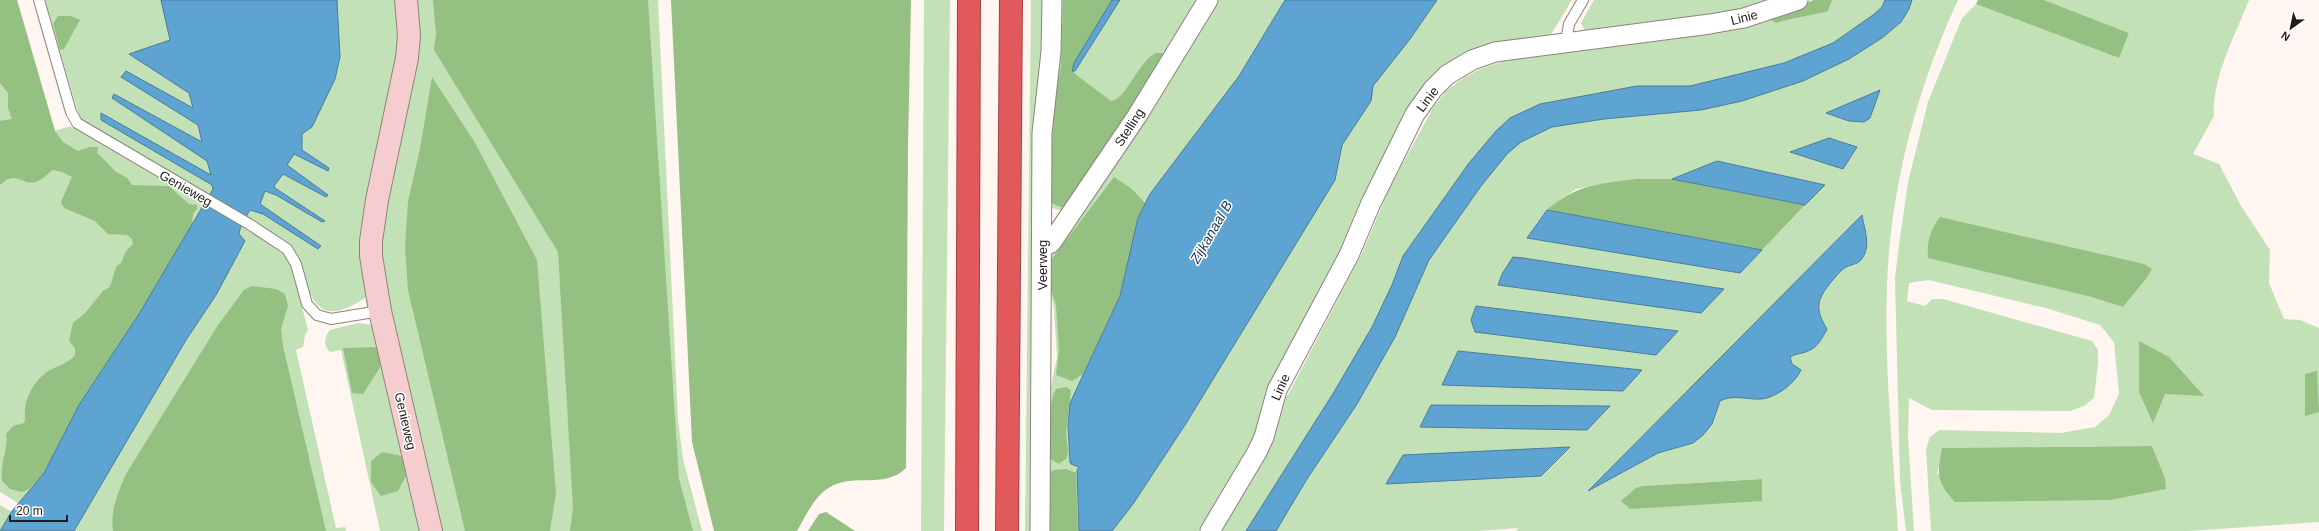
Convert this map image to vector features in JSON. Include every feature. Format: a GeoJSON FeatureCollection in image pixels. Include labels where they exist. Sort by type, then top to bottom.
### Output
{"type":"FeatureCollection","features":[{"type":"Feature","properties":{"kind":"highway"},"geometry":{"type":"LineString","coordinates":[[967,531],[969,0]]}},
{"type":"Feature","properties":{"kind":"highway"},"geometry":{"type":"LineString","coordinates":[[1007,531],[1011,0]]}},
{"type":"Feature","properties":{"kind":"street","name":"Genieweg"},"geometry":{"type":"LineString","coordinates":[[406,0],[409,35],[407,58],[377,200],[371,241],[372,271],[431,531]]}},
{"type":"Feature","properties":{"kind":"street","name":"Veerweg"},"geometry":{"type":"LineString","coordinates":[[1040,531],[1043,247],[1042,133],[1051,52],[1052,0]]}},
{"type":"Feature","properties":{"kind":"street","name":"Stelling"},"geometry":{"type":"LineString","coordinates":[[1043,247],[1051,243],[1090,187],[1164,74],[1208,0]]}},
{"type":"Feature","properties":{"kind":"street","name":"Linie"},"geometry":{"type":"LineString","coordinates":[[1210,531],[1257,452],[1264,437],[1278,390],[1347,260],[1371,203],[1415,114],[1426,97],[1447,75],[1484,55],[1505,50],[1687,28],[1730,21],[1798,0]]}},
{"type":"Feature","properties":{"kind":"lane","name":"Genieweg"},"geometry":{"type":"LineString","coordinates":[[39,0],[71,112],[77,124],[249,224],[281,245],[292,256],[308,304],[317,315],[331,319],[380,311]]}},
{"type":"Feature","properties":{"kind":"lane"},"geometry":{"type":"LineString","coordinates":[[1566,42],[1569,24],[1583,0]]}},
{"type":"Feature","properties":{"kind":"green space"},"geometry":{"type":"Polygon","coordinates":[[[0,0],[17,0],[55,131],[70,126],[281,250],[291,265],[308,330],[305,335],[303,347],[296,350],[336,528],[345,527],[346,531],[63,531],[0,492],[0,0]]]}},
{"type":"Feature","properties":{"kind":"green space"},"geometry":{"type":"Polygon","coordinates":[[[0,0],[17,0],[55,131],[63,142],[78,151],[90,147],[98,147],[97,153],[115,171],[126,177],[132,185],[169,186],[189,204],[197,205],[197,209],[193,213],[192,226],[139,314],[79,405],[44,473],[29,489],[22,492],[10,489],[2,481],[2,467],[7,439],[6,434],[13,426],[24,423],[25,406],[33,386],[47,372],[68,362],[75,355],[75,348],[69,341],[73,323],[85,313],[103,291],[110,287],[116,267],[121,263],[126,251],[133,244],[132,239],[127,235],[108,234],[95,221],[64,208],[61,202],[72,177],[62,172],[53,170],[40,180],[33,182],[11,178],[0,185],[0,121],[12,119],[8,108],[8,93],[0,83],[0,0]]]}},
{"type":"Feature","properties":{"kind":"green space"},"geometry":{"type":"Polygon","coordinates":[[[45,0],[398,0],[400,41],[363,265],[365,298],[344,309],[329,311],[318,306],[311,295],[293,251],[283,239],[80,119],[45,0]]]}},
{"type":"Feature","properties":{"kind":"green space"},"geometry":{"type":"Polygon","coordinates":[[[414,0],[658,0],[678,420],[683,459],[702,531],[440,531],[389,311],[380,248],[414,0]]]}},
{"type":"Feature","properties":{"kind":"green space"},"geometry":{"type":"Polygon","coordinates":[[[433,0],[648,0],[679,479],[693,531],[570,531],[573,507],[558,252],[434,50],[436,34],[433,0]]]}},
{"type":"Feature","properties":{"kind":"green space"},"geometry":{"type":"Polygon","coordinates":[[[671,0],[911,0],[908,146],[906,468],[889,478],[879,480],[849,481],[830,487],[815,501],[797,531],[714,531],[692,442],[671,0]]]}},
{"type":"Feature","properties":{"kind":"green space"},"geometry":{"type":"Polygon","coordinates":[[[924,0],[950,0],[944,531],[921,531],[924,0]]]}},
{"type":"Feature","properties":{"kind":"green space"},"geometry":{"type":"Polygon","coordinates":[[[1031,0],[1046,0],[1037,123],[1031,531],[1025,531],[1031,0]]]}},
{"type":"Feature","properties":{"kind":"green space"},"geometry":{"type":"Polygon","coordinates":[[[1057,0],[1202,0],[1063,211],[1049,207],[1049,146],[1057,0]]]}},
{"type":"Feature","properties":{"kind":"green space"},"geometry":{"type":"Polygon","coordinates":[[[1063,0],[1114,0],[1072,68],[1075,74],[1111,101],[1118,98],[1125,91],[1145,62],[1152,55],[1159,53],[1166,56],[1064,208],[1055,205],[1050,201],[1049,190],[1055,98],[1061,66],[1063,0]]]}},
{"type":"Feature","properties":{"kind":"green space"},"geometry":{"type":"Polygon","coordinates":[[[1213,0],[1572,0],[1550,36],[1451,66],[1260,431],[1202,531],[1045,531],[1050,392],[1057,357],[1054,308],[1048,281],[1051,255],[1213,0]]]}},
{"type":"Feature","properties":{"kind":"green space"},"geometry":{"type":"Polygon","coordinates":[[[1594,0],[1783,0],[1751,10],[1586,33],[1581,23],[1594,0]]]}},
{"type":"Feature","properties":{"kind":"green space"},"geometry":{"type":"Polygon","coordinates":[[[1814,0],[1958,0],[1930,68],[1908,140],[1900,176],[1889,249],[1886,316],[1898,531],[1516,531],[1518,528],[1478,531],[1219,531],[1285,397],[1288,395],[1363,251],[1390,187],[1433,108],[1447,90],[1465,77],[1480,69],[1519,56],[1794,8],[1814,0]],[[1879,90],[1827,113],[1849,121],[1864,122],[1870,118],[1879,90]],[[1717,161],[1672,179],[1635,179],[1576,189],[1559,200],[1536,223],[1740,273],[1824,185],[1717,161]],[[1867,241],[1643,435],[1589,490],[1658,453],[1693,443],[1720,401],[1728,397],[1738,398],[1792,364],[1790,357],[1797,353],[1809,351],[1822,322],[1817,304],[1822,293],[1843,269],[1856,265],[1867,241]],[[1513,257],[1499,285],[1701,312],[1723,289],[1513,257]],[[1458,351],[1443,385],[1623,390],[1641,370],[1458,351]],[[1761,479],[1643,486],[1762,501],[1761,479]]]}},
{"type":"Feature","properties":{"kind":"green space"},"geometry":{"type":"Polygon","coordinates":[[[1814,0],[1832,0],[1828,11],[1822,13],[1776,23],[1766,17],[1814,0]]]}},
{"type":"Feature","properties":{"kind":"green space"},"geometry":{"type":"Polygon","coordinates":[[[1978,0],[2044,0],[2129,33],[2119,58],[1976,4],[1978,0]]]}},
{"type":"Feature","properties":{"kind":"green space"},"geometry":{"type":"Polygon","coordinates":[[[2044,0],[2249,0],[2220,72],[2216,87],[2214,116],[2193,154],[2219,164],[2241,206],[2270,250],[2269,283],[2284,319],[2300,320],[2319,328],[2319,522],[2189,531],[1931,531],[1926,449],[1930,437],[1939,430],[2061,433],[2095,427],[2109,415],[2119,394],[2114,342],[2100,325],[2046,308],[1929,280],[1909,283],[1907,301],[1925,306],[1932,299],[1943,299],[2092,341],[2098,350],[2098,363],[2094,398],[2084,406],[2070,411],[1932,410],[1909,398],[1908,436],[1914,531],[1906,531],[1900,481],[1895,278],[1908,182],[1928,102],[1962,18],[1976,4],[2119,58],[2129,33],[2044,0]],[[2151,269],[2088,296],[2123,307],[2146,279],[2151,269]],[[2152,446],[1943,448],[1937,474],[2165,478],[2152,446]]]}},
{"type":"Feature","properties":{"kind":"green space"},"geometry":{"type":"Polygon","coordinates":[[[58,16],[71,16],[80,20],[64,49],[60,50],[53,24],[58,16]]]}},
{"type":"Feature","properties":{"kind":"green space"},"geometry":{"type":"Polygon","coordinates":[[[432,77],[474,141],[537,260],[556,493],[550,531],[465,531],[408,290],[405,248],[408,201],[420,149],[432,77]]]}},
{"type":"Feature","properties":{"kind":"green space"},"geometry":{"type":"Polygon","coordinates":[[[1114,177],[1132,189],[1145,203],[1138,218],[1120,296],[1083,374],[1072,381],[1056,375],[1059,351],[1056,305],[1049,284],[1051,260],[1114,177]]]}},
{"type":"Feature","properties":{"kind":"green space"},"geometry":{"type":"Polygon","coordinates":[[[1635,179],[1672,179],[1805,205],[1762,250],[1547,210],[1568,195],[1588,187],[1635,179]]]}},
{"type":"Feature","properties":{"kind":"green space"},"geometry":{"type":"Polygon","coordinates":[[[1940,217],[2144,264],[2152,269],[2146,279],[2123,307],[2088,296],[1928,258],[1930,236],[1940,217]]]}},
{"type":"Feature","properties":{"kind":"green space"},"geometry":{"type":"Polygon","coordinates":[[[252,286],[276,289],[285,294],[288,306],[281,329],[283,346],[326,531],[113,531],[112,523],[114,509],[126,474],[218,325],[244,290],[252,286]]]}},
{"type":"Feature","properties":{"kind":"green space"},"geometry":{"type":"Polygon","coordinates":[[[358,323],[373,325],[421,531],[380,531],[341,350],[330,352],[325,344],[326,335],[330,330],[358,323]]]}},
{"type":"Feature","properties":{"kind":"green space"},"geometry":{"type":"Polygon","coordinates":[[[2139,341],[2169,357],[2204,396],[2165,394],[2153,423],[2139,392],[2139,341]]]}},
{"type":"Feature","properties":{"kind":"green space"},"geometry":{"type":"Polygon","coordinates":[[[377,347],[381,366],[363,394],[352,393],[343,348],[377,347]]]}},
{"type":"Feature","properties":{"kind":"green space"},"geometry":{"type":"Polygon","coordinates":[[[2317,371],[2319,412],[2305,416],[2305,374],[2317,371]]]}},
{"type":"Feature","properties":{"kind":"green space"},"geometry":{"type":"Polygon","coordinates":[[[1066,387],[1071,390],[1066,432],[1068,452],[1067,458],[1059,464],[1050,459],[1050,412],[1053,395],[1056,389],[1066,387]]]}},
{"type":"Feature","properties":{"kind":"green space"},"geometry":{"type":"Polygon","coordinates":[[[2152,446],[2165,478],[2166,489],[2110,500],[1955,502],[1941,483],[1939,471],[1942,448],[2152,446]]]}},
{"type":"Feature","properties":{"kind":"green space"},"geometry":{"type":"Polygon","coordinates":[[[382,452],[402,456],[406,476],[398,491],[381,496],[371,482],[371,461],[382,452]]]}},
{"type":"Feature","properties":{"kind":"green space"},"geometry":{"type":"Polygon","coordinates":[[[1066,469],[1076,473],[1078,531],[1046,531],[1049,474],[1053,470],[1066,469]]]}},
{"type":"Feature","properties":{"kind":"green space"},"geometry":{"type":"Polygon","coordinates":[[[1762,479],[1762,501],[1630,509],[1621,501],[1636,488],[1643,486],[1762,479]]]}},
{"type":"Feature","properties":{"kind":"green space"},"geometry":{"type":"Polygon","coordinates":[[[0,505],[45,531],[0,531],[0,505]]]}},
{"type":"Feature","properties":{"kind":"green space"},"geometry":{"type":"Polygon","coordinates":[[[826,512],[855,531],[808,531],[819,514],[826,512]]]}},
{"type":"Feature","properties":{"kind":"water"},"geometry":{"type":"Polygon","coordinates":[[[161,0],[337,0],[340,57],[335,79],[312,127],[302,134],[302,150],[329,168],[328,171],[294,154],[287,165],[328,195],[326,197],[283,174],[274,186],[325,221],[322,222],[276,195],[265,191],[260,204],[321,246],[318,249],[263,214],[250,210],[241,225],[239,234],[245,241],[216,295],[186,340],[74,531],[0,531],[12,511],[44,473],[79,405],[139,314],[213,189],[212,185],[101,120],[101,113],[211,175],[207,161],[112,98],[114,94],[202,142],[198,125],[121,77],[126,71],[193,108],[189,93],[129,54],[170,40],[161,0]]]}},
{"type":"Feature","properties":{"kind":"water"},"geometry":{"type":"Polygon","coordinates":[[[1112,0],[1120,0],[1075,71],[1072,71],[1074,63],[1112,0]]]}},
{"type":"Feature","properties":{"kind":"water","name":"Zijkanaal B"},"geometry":{"type":"Polygon","coordinates":[[[1285,0],[1437,0],[1410,39],[1373,86],[1371,101],[1342,145],[1335,180],[1185,425],[1133,504],[1112,531],[1079,531],[1077,470],[1079,467],[1071,464],[1072,462],[1070,463],[1068,426],[1070,403],[1120,296],[1138,218],[1150,194],[1239,76],[1285,0]]]}},
{"type":"Feature","properties":{"kind":"water"},"geometry":{"type":"Polygon","coordinates":[[[1885,0],[1912,0],[1909,9],[1901,22],[1882,38],[1849,59],[1803,81],[1742,101],[1701,110],[1604,119],[1552,127],[1521,142],[1507,154],[1481,186],[1429,260],[1395,337],[1357,404],[1307,479],[1276,531],[1246,531],[1334,392],[1372,327],[1392,285],[1403,256],[1469,163],[1496,131],[1510,118],[1540,104],[1637,86],[1690,86],[1784,63],[1833,43],[1873,15],[1882,7],[1885,0]]]}},
{"type":"Feature","properties":{"kind":"water"},"geometry":{"type":"Polygon","coordinates":[[[1880,90],[1870,118],[1864,122],[1849,121],[1826,113],[1880,90]]]}},
{"type":"Feature","properties":{"kind":"water"},"geometry":{"type":"Polygon","coordinates":[[[1829,138],[1857,147],[1843,169],[1790,152],[1829,138]]]}},
{"type":"Feature","properties":{"kind":"water"},"geometry":{"type":"Polygon","coordinates":[[[1717,161],[1825,185],[1805,205],[1672,179],[1717,161]]]}},
{"type":"Feature","properties":{"kind":"water"},"geometry":{"type":"Polygon","coordinates":[[[1547,210],[1762,250],[1740,273],[1527,238],[1547,210]]]}},
{"type":"Feature","properties":{"kind":"water"},"geometry":{"type":"Polygon","coordinates":[[[1862,215],[1867,242],[1863,257],[1859,262],[1842,270],[1823,293],[1820,299],[1819,309],[1820,315],[1827,329],[1822,339],[1811,350],[1790,357],[1792,364],[1801,370],[1794,380],[1785,389],[1768,398],[1730,398],[1720,401],[1712,424],[1703,435],[1693,443],[1658,453],[1588,491],[1862,215]]]}},
{"type":"Feature","properties":{"kind":"water"},"geometry":{"type":"Polygon","coordinates":[[[1513,257],[1724,289],[1701,313],[1498,285],[1502,274],[1513,257]]]}},
{"type":"Feature","properties":{"kind":"water"},"geometry":{"type":"Polygon","coordinates":[[[1476,306],[1678,331],[1656,355],[1475,332],[1471,320],[1476,306]]]}},
{"type":"Feature","properties":{"kind":"water"},"geometry":{"type":"Polygon","coordinates":[[[1458,351],[1642,370],[1623,391],[1442,385],[1458,351]]]}},
{"type":"Feature","properties":{"kind":"water"},"geometry":{"type":"Polygon","coordinates":[[[1431,405],[1610,406],[1587,430],[1420,427],[1431,405]]]}},
{"type":"Feature","properties":{"kind":"water"},"geometry":{"type":"Polygon","coordinates":[[[1570,447],[1541,476],[1386,484],[1403,455],[1570,447]]]}}]}
